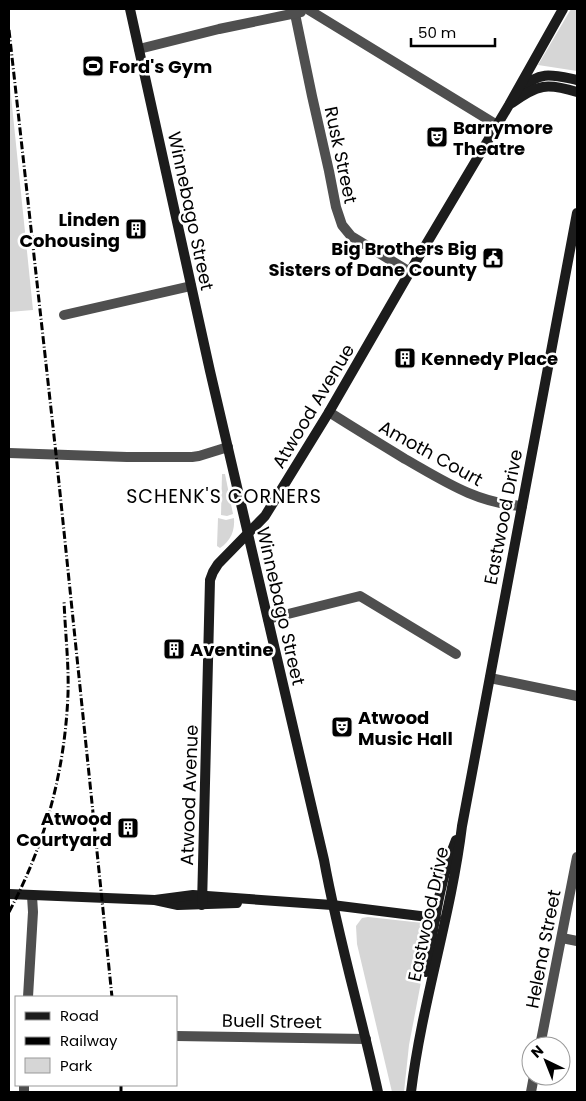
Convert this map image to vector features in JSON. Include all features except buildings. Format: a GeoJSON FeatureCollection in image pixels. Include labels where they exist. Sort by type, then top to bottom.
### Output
{"type":"FeatureCollection","features":[{"type":"Feature","properties":{"kind":"street","name":"Winnebago Street"},"geometry":{"type":"LineString","coordinates":[[130,9],[191,286],[322,850],[332,905],[378,1092]]}},
{"type":"Feature","properties":{"kind":"street"},"geometry":{"type":"LineString","coordinates":[[139,48],[294,11],[310,9],[497,125]]}},
{"type":"Feature","properties":{"kind":"street","name":"Atwood Avenue"},"geometry":{"type":"LineString","coordinates":[[202,900],[210,580],[213,572],[218,564],[265,516],[329,412],[509,105],[563,9]]}},
{"type":"Feature","properties":{"kind":"street","name":"Rusk Street"},"geometry":{"type":"LineString","coordinates":[[294,11],[336,207],[342,225],[351,236],[410,272]]}},
{"type":"Feature","properties":{"kind":"street"},"geometry":{"type":"LineString","coordinates":[[515,94],[526,83],[538,76],[549,74],[577,80]]}},
{"type":"Feature","properties":{"kind":"street"},"geometry":{"type":"LineString","coordinates":[[509,105],[530,91],[544,86],[577,92]]}},
{"type":"Feature","properties":{"kind":"street","name":"Eastwood Drive"},"geometry":{"type":"LineString","coordinates":[[411,1092],[424,1008],[453,889],[462,826],[577,213]]}},
{"type":"Feature","properties":{"kind":"street"},"geometry":{"type":"LineString","coordinates":[[64,315],[191,286]]}},
{"type":"Feature","properties":{"kind":"street","name":"Amoth Court"},"geometry":{"type":"LineString","coordinates":[[329,412],[381,445],[466,493],[492,502],[522,506]]}},
{"type":"Feature","properties":{"kind":"street"},"geometry":{"type":"LineString","coordinates":[[9,453],[196,457],[228,447]]}},
{"type":"Feature","properties":{"kind":"street"},"geometry":{"type":"LineString","coordinates":[[268,619],[360,596],[456,654]]}},
{"type":"Feature","properties":{"kind":"street"},"geometry":{"type":"LineString","coordinates":[[490,678],[577,696]]}},
{"type":"Feature","properties":{"kind":"street","name":"Eastwood Drive"},"geometry":{"type":"LineString","coordinates":[[424,1008],[424,987],[436,918],[451,853],[462,826]]}},
{"type":"Feature","properties":{"kind":"street","name":"Helena Street"},"geometry":{"type":"LineString","coordinates":[[542,1036],[577,858]]}},
{"type":"Feature","properties":{"kind":"street"},"geometry":{"type":"LineString","coordinates":[[9,894],[155,900],[174,896],[202,900],[273,901],[332,905],[436,918]]}},
{"type":"Feature","properties":{"kind":"street"},"geometry":{"type":"LineString","coordinates":[[28,996],[33,912],[32,896]]}},
{"type":"Feature","properties":{"kind":"street"},"geometry":{"type":"LineString","coordinates":[[562,938],[577,941]]}},
{"type":"Feature","properties":{"kind":"street","name":"Buell Street"},"geometry":{"type":"LineString","coordinates":[[178,1036],[366,1039]]}},
{"type":"Feature","properties":{"kind":"green space"},"geometry":{"type":"Polygon","coordinates":[[[571,9],[577,9],[577,71],[538,65],[571,9]]]}},
{"type":"Feature","properties":{"kind":"green space"},"geometry":{"type":"Polygon","coordinates":[[[9,76],[33,310],[9,312],[9,76]]]}},
{"type":"Feature","properties":{"kind":"green space"},"geometry":{"type":"Polygon","coordinates":[[[222,474],[225,474],[233,514],[227,516],[221,515],[222,474]]]}},
{"type":"Feature","properties":{"kind":"green space"},"geometry":{"type":"Polygon","coordinates":[[[218,518],[226,520],[234,518],[232,535],[220,548],[217,546],[218,518]]]}},
{"type":"Feature","properties":{"kind":"green space"},"geometry":{"type":"Polygon","coordinates":[[[362,918],[423,923],[430,928],[409,1045],[404,1092],[392,1092],[357,944],[356,926],[362,918]]]}},
{"type":"Feature","properties":{"kind":"railway"},"geometry":{"type":"LineString","coordinates":[[9,30],[56,454],[112,996]]}},
{"type":"Feature","properties":{"kind":"railway"},"geometry":{"type":"LineString","coordinates":[[9,912],[22,887],[43,834],[58,779],[63,751],[68,694],[64,600]]}},
{"type":"Feature","properties":{"kind":"railway"},"geometry":{"type":"LineString","coordinates":[[121,1086],[121,1092]]}},
{"type":"Feature","properties":{"kind":"place","name":"Ford's Gym"},"geometry":{"type":"Point","coordinates":[93,66]}},
{"type":"Feature","properties":{"kind":"place","name":"Barrymore Theatre"},"geometry":{"type":"Point","coordinates":[437,137]}},
{"type":"Feature","properties":{"kind":"place","name":"Linden Cohousing"},"geometry":{"type":"Point","coordinates":[136,229]}},
{"type":"Feature","properties":{"kind":"place","name":"Big Brothers Big Sisters of Dane County"},"geometry":{"type":"Point","coordinates":[493,258]}},
{"type":"Feature","properties":{"kind":"place","name":"Kennedy Place"},"geometry":{"type":"Point","coordinates":[405,358]}},
{"type":"Feature","properties":{"kind":"place","name":"Aventine"},"geometry":{"type":"Point","coordinates":[174,649]}},
{"type":"Feature","properties":{"kind":"place","name":"Atwood Music Hall"},"geometry":{"type":"Point","coordinates":[342,727]}},
{"type":"Feature","properties":{"kind":"place","name":"Atwood Courtyard"},"geometry":{"type":"Point","coordinates":[128,828]}},
{"type":"Feature","properties":{"kind":"district","name":"SCHENK'S CORNERS"},"geometry":{"type":"Point","coordinates":[224,496]}}]}
